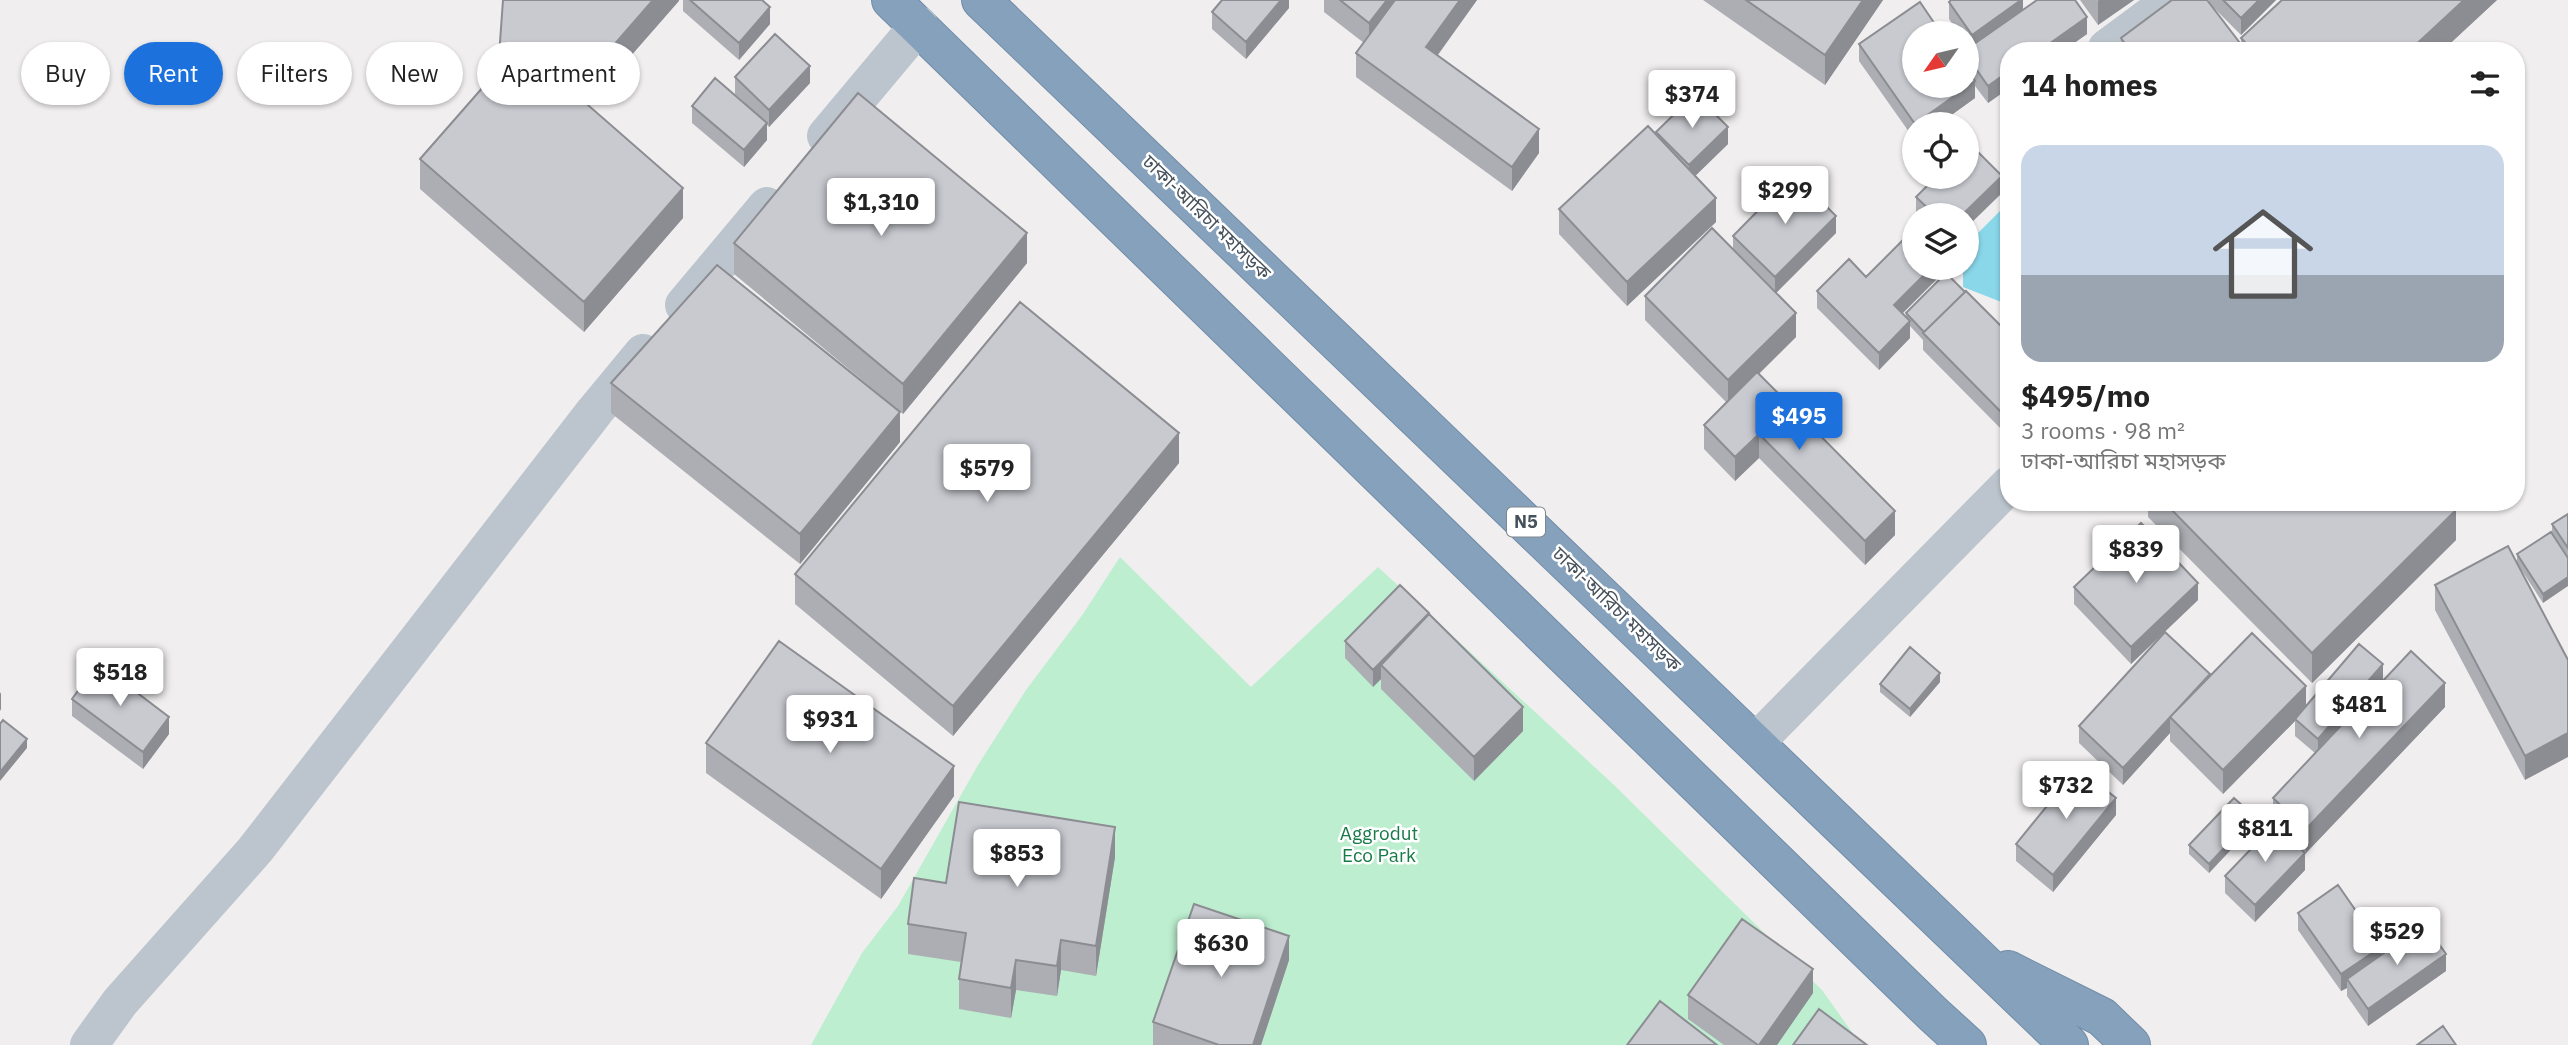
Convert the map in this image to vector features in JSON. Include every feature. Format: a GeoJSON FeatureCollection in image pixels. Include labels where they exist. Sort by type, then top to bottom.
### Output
{"type":"FeatureCollection","features":[{"type":"Feature","properties":{"kind":"highway"},"geometry":{"type":"LineString","coordinates":[[891,0],[1967,1045]]}},
{"type":"Feature","properties":{"kind":"highway","name":"ঢাকা-আরিচা মহাসড়ক"},"geometry":{"type":"LineString","coordinates":[[981,0],[2069,1045]]}},
{"type":"Feature","properties":{"kind":"highway"},"geometry":{"type":"LineString","coordinates":[[1974,954],[2102,1017],[2131,1045]]}},
{"type":"Feature","properties":{"kind":"highway"},"geometry":{"type":"LineString","coordinates":[[1933,1014],[1957,1045]]}},
{"type":"Feature","properties":{"kind":"street"},"geometry":{"type":"LineString","coordinates":[[2115,42],[2172,0]]}},
{"type":"Feature","properties":{"kind":"street"},"geometry":{"type":"LineString","coordinates":[[89,1045],[120,1002],[255,850],[595,411],[919,25]]}},
{"type":"Feature","properties":{"kind":"street"},"geometry":{"type":"LineString","coordinates":[[1756,742],[2000,494]]}},
{"type":"Feature","properties":{"kind":"green space","name":"Aggrodut Eco Park"},"geometry":{"type":"Polygon","coordinates":[[[1120,557],[1251,687],[1378,567],[1614,785],[1822,990],[1861,1045],[811,1045],[862,953],[898,906],[978,765],[1026,690],[1083,614],[1120,557]]]}},
{"type":"Feature","properties":{"kind":"water"},"geometry":{"type":"Polygon","coordinates":[[[2000,211],[2000,301],[1963,287],[1963,280],[1979,280],[1979,232],[2000,211]]]}},
{"type":"Feature","properties":{"kind":"building"},"geometry":{"type":"Polygon","coordinates":[[[503,0],[653,0],[616,42],[500,42],[503,0]]]}},
{"type":"Feature","properties":{"kind":"building"},"geometry":{"type":"Polygon","coordinates":[[[690,0],[762,0],[770,7],[739,43],[690,0]]]}},
{"type":"Feature","properties":{"kind":"building"},"geometry":{"type":"Polygon","coordinates":[[[1222,0],[1281,0],[1246,42],[1212,12],[1222,0]]]}},
{"type":"Feature","properties":{"kind":"building"},"geometry":{"type":"Polygon","coordinates":[[[1340,0],[1387,0],[1369,23],[1340,0]]]}},
{"type":"Feature","properties":{"kind":"building"},"geometry":{"type":"Polygon","coordinates":[[[1395,0],[1460,0],[1426,47],[1539,129],[1512,167],[1356,53],[1395,0]]]}},
{"type":"Feature","properties":{"kind":"building"},"geometry":{"type":"Polygon","coordinates":[[[1746,0],[1863,0],[1825,55],[1746,0]]]}},
{"type":"Feature","properties":{"kind":"building"},"geometry":{"type":"Polygon","coordinates":[[[2021,0],[1979,30],[1979,21],[1962,21],[1949,2],[2021,0]]]}},
{"type":"Feature","properties":{"kind":"building"},"geometry":{"type":"Polygon","coordinates":[[[2037,0],[2075,0],[2087,17],[2052,42],[2000,42],[2000,77],[1988,86],[1979,73],[1979,41],[2037,0]]]}},
{"type":"Feature","properties":{"kind":"building"},"geometry":{"type":"Polygon","coordinates":[[[2172,0],[2207,0],[2239,42],[2124,42],[2121,38],[2172,0]]]}},
{"type":"Feature","properties":{"kind":"building"},"geometry":{"type":"Polygon","coordinates":[[[2223,0],[2259,0],[2241,18],[2223,0]]]}},
{"type":"Feature","properties":{"kind":"building"},"geometry":{"type":"Polygon","coordinates":[[[2282,0],[2464,0],[2419,42],[2245,42],[2241,38],[2282,0]]]}},
{"type":"Feature","properties":{"kind":"building"},"geometry":{"type":"Polygon","coordinates":[[[1920,2],[1933,21],[1902,21],[1902,98],[1951,98],[1932,112],[1907,112],[1859,44],[1920,2]]]}},
{"type":"Feature","properties":{"kind":"building"},"geometry":{"type":"Polygon","coordinates":[[[775,34],[810,66],[769,110],[735,77],[775,34]]]}},
{"type":"Feature","properties":{"kind":"building"},"geometry":{"type":"Polygon","coordinates":[[[715,78],[767,123],[744,150],[692,106],[715,78]]]}},
{"type":"Feature","properties":{"kind":"building"},"geometry":{"type":"Polygon","coordinates":[[[858,93],[1027,233],[903,384],[734,243],[858,93]]]}},
{"type":"Feature","properties":{"kind":"building"},"geometry":{"type":"Polygon","coordinates":[[[477,94],[477,105],[588,105],[683,188],[584,302],[420,159],[477,94]]]}},
{"type":"Feature","properties":{"kind":"building"},"geometry":{"type":"Polygon","coordinates":[[[1695,94],[1728,127],[1689,165],[1656,132],[1695,94]]]}},
{"type":"Feature","properties":{"kind":"building"},"geometry":{"type":"Polygon","coordinates":[[[1648,126],[1716,198],[1627,282],[1559,209],[1648,126]]]}},
{"type":"Feature","properties":{"kind":"building"},"geometry":{"type":"Polygon","coordinates":[[[1979,153],[2000,174],[2000,178],[1974,203],[1922,203],[1916,197],[1924,189],[1979,189],[1979,153]]]}},
{"type":"Feature","properties":{"kind":"building"},"geometry":{"type":"Polygon","coordinates":[[[1794,174],[1836,216],[1775,277],[1733,236],[1794,174]]]}},
{"type":"Feature","properties":{"kind":"building"},"geometry":{"type":"Polygon","coordinates":[[[1712,228],[1796,313],[1728,380],[1645,296],[1712,228]]]}},
{"type":"Feature","properties":{"kind":"building"},"geometry":{"type":"Polygon","coordinates":[[[1902,241],[1902,280],[1919,280],[1894,305],[1910,321],[1879,353],[1817,291],[1849,259],[1866,277],[1902,241]]]}},
{"type":"Feature","properties":{"kind":"building"},"geometry":{"type":"Polygon","coordinates":[[[717,265],[900,412],[800,534],[611,383],[717,265]]]}},
{"type":"Feature","properties":{"kind":"building"},"geometry":{"type":"Polygon","coordinates":[[[1939,280],[1953,280],[1965,292],[1924,332],[1906,313],[1939,280]]]}},
{"type":"Feature","properties":{"kind":"building"},"geometry":{"type":"Polygon","coordinates":[[[1966,291],[2000,325],[2000,411],[1923,333],[1966,291]]]}},
{"type":"Feature","properties":{"kind":"building"},"geometry":{"type":"Polygon","coordinates":[[[1020,302],[1179,433],[953,706],[795,574],[1020,302]]]}},
{"type":"Feature","properties":{"kind":"building"},"geometry":{"type":"Polygon","coordinates":[[[1757,372],[1895,511],[1865,541],[1759,434],[1735,457],[1704,425],[1757,372]]]}},
{"type":"Feature","properties":{"kind":"building"},"geometry":{"type":"Polygon","coordinates":[[[2173,511],[2455,511],[2312,653],[2173,511]]]}},
{"type":"Feature","properties":{"kind":"building"},"geometry":{"type":"Polygon","coordinates":[[[2568,514],[2568,548],[2552,524],[2568,514]]]}},
{"type":"Feature","properties":{"kind":"building"},"geometry":{"type":"Polygon","coordinates":[[[2141,523],[2198,583],[2131,647],[2074,587],[2141,523]]]}},
{"type":"Feature","properties":{"kind":"building"},"geometry":{"type":"Polygon","coordinates":[[[2551,532],[2568,558],[2568,577],[2543,594],[2517,554],[2551,532]]]}},
{"type":"Feature","properties":{"kind":"building"},"geometry":{"type":"Polygon","coordinates":[[[2508,546],[2568,660],[2568,733],[2525,756],[2435,585],[2508,546]]]}},
{"type":"Feature","properties":{"kind":"building"},"geometry":{"type":"Polygon","coordinates":[[[1400,585],[1429,613],[1373,670],[1345,641],[1400,585]]]}},
{"type":"Feature","properties":{"kind":"building"},"geometry":{"type":"Polygon","coordinates":[[[1429,614],[1523,707],[1474,757],[1381,665],[1429,614]]]}},
{"type":"Feature","properties":{"kind":"building"},"geometry":{"type":"Polygon","coordinates":[[[2165,632],[2210,674],[2123,768],[2079,726],[2165,632]]]}},
{"type":"Feature","properties":{"kind":"building"},"geometry":{"type":"Polygon","coordinates":[[[2252,633],[2306,686],[2223,770],[2170,717],[2252,633]]]}},
{"type":"Feature","properties":{"kind":"building"},"geometry":{"type":"Polygon","coordinates":[[[779,641],[954,766],[881,869],[706,743],[779,641]]]}},
{"type":"Feature","properties":{"kind":"building"},"geometry":{"type":"Polygon","coordinates":[[[2359,644],[2383,664],[2318,739],[2295,719],[2359,644]]]}},
{"type":"Feature","properties":{"kind":"building"},"geometry":{"type":"Polygon","coordinates":[[[1910,647],[1940,673],[1910,709],[1880,684],[1910,647]]]}},
{"type":"Feature","properties":{"kind":"building"},"geometry":{"type":"Polygon","coordinates":[[[2411,651],[2445,683],[2306,829],[2273,798],[2411,651]]]}},
{"type":"Feature","properties":{"kind":"building"},"geometry":{"type":"Polygon","coordinates":[[[98,663],[169,717],[143,752],[72,699],[98,663]]]}},
{"type":"Feature","properties":{"kind":"building"},"geometry":{"type":"Polygon","coordinates":[[[3,720],[27,739],[0,772],[0,724],[3,720]]]}},
{"type":"Feature","properties":{"kind":"building"},"geometry":{"type":"Polygon","coordinates":[[[2078,768],[2116,798],[2053,875],[2016,844],[2078,768]]]}},
{"type":"Feature","properties":{"kind":"building"},"geometry":{"type":"Polygon","coordinates":[[[2234,798],[2254,816],[2209,864],[2189,845],[2234,798]]]}},
{"type":"Feature","properties":{"kind":"building"},"geometry":{"type":"Polygon","coordinates":[[[959,802],[1115,827],[1096,946],[1061,940],[1057,966],[1016,960],[1011,988],[959,979],[966,933],[908,924],[914,878],[946,883],[959,802]]]}},
{"type":"Feature","properties":{"kind":"building"},"geometry":{"type":"Polygon","coordinates":[[[2275,824],[2305,853],[2255,905],[2225,876],[2275,824]]]}},
{"type":"Feature","properties":{"kind":"building"},"geometry":{"type":"Polygon","coordinates":[[[2338,885],[2381,947],[2341,974],[2298,913],[2338,885]]]}},
{"type":"Feature","properties":{"kind":"building"},"geometry":{"type":"Polygon","coordinates":[[[1194,904],[1289,936],[1253,1045],[1219,1045],[1153,1022],[1194,904]]]}},
{"type":"Feature","properties":{"kind":"building"},"geometry":{"type":"Polygon","coordinates":[[[1742,919],[1813,969],[1759,1045],[1688,995],[1742,919]]]}},
{"type":"Feature","properties":{"kind":"building"},"geometry":{"type":"Polygon","coordinates":[[[2425,924],[2446,954],[2368,1009],[2347,979],[2425,924]]]}},
{"type":"Feature","properties":{"kind":"building"},"geometry":{"type":"Polygon","coordinates":[[[1660,1001],[1717,1045],[1627,1045],[1660,1001]]]}},
{"type":"Feature","properties":{"kind":"building"},"geometry":{"type":"Polygon","coordinates":[[[1819,1009],[1867,1045],[1793,1045],[1819,1009]]]}},
{"type":"Feature","properties":{"kind":"building"},"geometry":{"type":"Polygon","coordinates":[[[2443,1026],[2456,1045],[2417,1045],[2443,1026]]]}}]}
